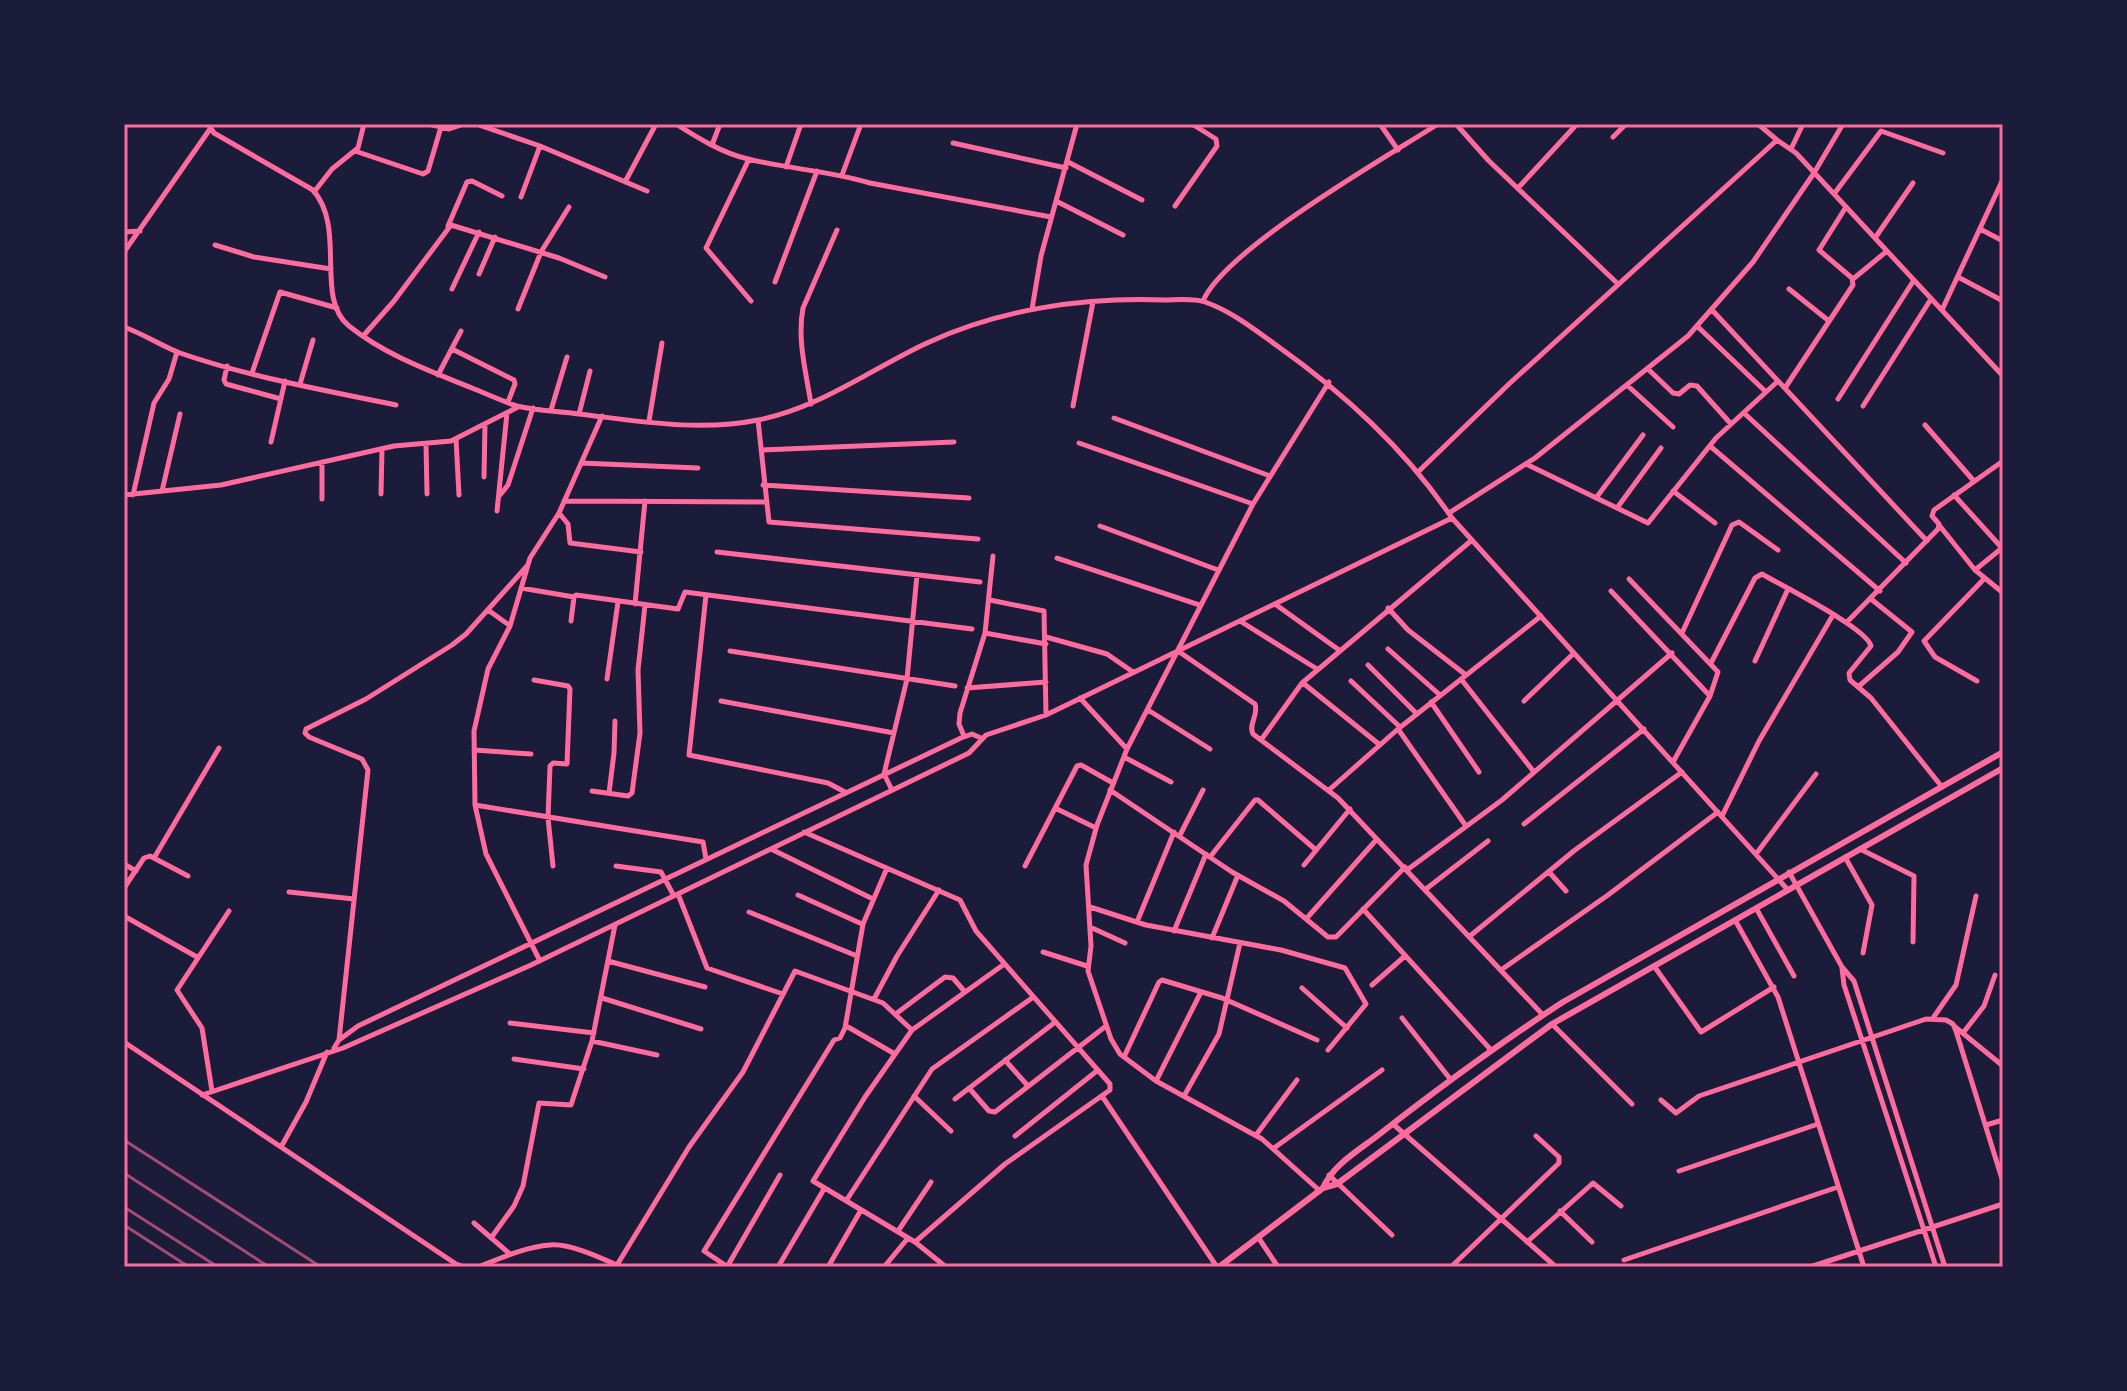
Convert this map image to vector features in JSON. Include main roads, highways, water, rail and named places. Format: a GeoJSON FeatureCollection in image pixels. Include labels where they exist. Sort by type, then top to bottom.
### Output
{"type":"FeatureCollection","features":[{"type":"Feature","properties":{"kind":"railway"},"geometry":{"type":"LineString","coordinates":[[124,1140],[321,1267]]}},
{"type":"Feature","properties":{"kind":"railway"},"geometry":{"type":"LineString","coordinates":[[124,1173],[269,1267]]}},
{"type":"Feature","properties":{"kind":"railway"},"geometry":{"type":"LineString","coordinates":[[124,1207],[218,1267]]}},
{"type":"Feature","properties":{"kind":"railway"},"geometry":{"type":"LineString","coordinates":[[124,1225],[189,1267]]}}]}
